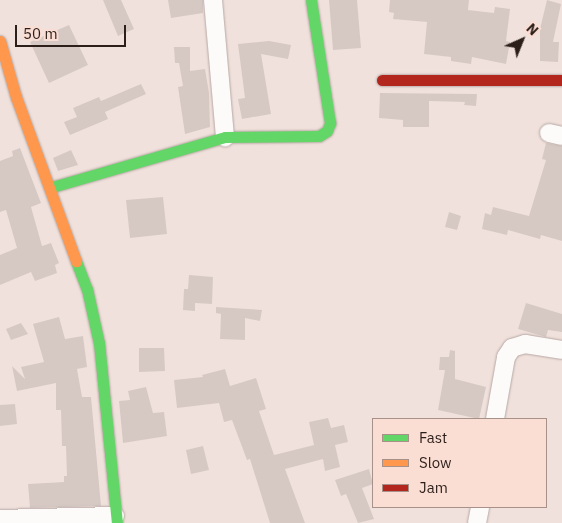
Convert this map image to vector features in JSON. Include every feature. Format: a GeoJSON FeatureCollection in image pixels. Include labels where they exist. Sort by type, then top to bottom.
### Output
{"type":"FeatureCollection","features":[{"type":"Feature","properties":{"kind":"street"},"geometry":{"type":"LineString","coordinates":[[213,0],[225,137]]}},
{"type":"Feature","properties":{"kind":"street"},"geometry":{"type":"LineString","coordinates":[[52,187],[225,137],[319,136],[327,131],[330,123],[311,0]]}},
{"type":"Feature","properties":{"kind":"street"},"geometry":{"type":"LineString","coordinates":[[0,41],[16,97],[52,187],[87,289],[99,343],[116,519],[59,521],[0,519]]}},
{"type":"Feature","properties":{"kind":"street"},"geometry":{"type":"LineString","coordinates":[[382,80],[562,80]]}},
{"type":"Feature","properties":{"kind":"street"},"geometry":{"type":"LineString","coordinates":[[495,418],[506,357],[512,348],[525,344],[562,350]]}},
{"type":"Feature","properties":{"kind":"street"},"geometry":{"type":"LineString","coordinates":[[477,523],[480,508]]}},
{"type":"Feature","properties":{"kind":"building"},"geometry":{"type":"Polygon","coordinates":[[[103,0],[121,0],[134,29],[118,36],[103,0]]]}},
{"type":"Feature","properties":{"kind":"building"},"geometry":{"type":"Polygon","coordinates":[[[168,0],[203,0],[203,13],[171,18],[168,0]]]}},
{"type":"Feature","properties":{"kind":"building"},"geometry":{"type":"Polygon","coordinates":[[[329,0],[357,0],[361,48],[333,50],[329,0]]]}},
{"type":"Feature","properties":{"kind":"building"},"geometry":{"type":"Polygon","coordinates":[[[390,0],[469,0],[468,10],[494,13],[495,7],[510,9],[506,41],[510,42],[506,64],[472,57],[471,64],[451,61],[451,57],[424,54],[427,22],[393,19],[394,13],[389,12],[390,0]]]}},
{"type":"Feature","properties":{"kind":"building"},"geometry":{"type":"Polygon","coordinates":[[[547,0],[561,4],[553,42],[559,42],[558,62],[540,61],[540,29],[547,0]]]}},
{"type":"Feature","properties":{"kind":"building"},"geometry":{"type":"Polygon","coordinates":[[[69,25],[88,65],[49,83],[30,42],[69,25]]]}},
{"type":"Feature","properties":{"kind":"building"},"geometry":{"type":"Polygon","coordinates":[[[269,41],[291,45],[288,59],[261,54],[271,114],[242,119],[238,99],[245,98],[238,44],[269,41]]]}},
{"type":"Feature","properties":{"kind":"building"},"geometry":{"type":"Polygon","coordinates":[[[174,47],[190,47],[190,71],[205,69],[209,93],[210,127],[185,134],[178,87],[183,86],[179,63],[175,63],[174,47]]]}},
{"type":"Feature","properties":{"kind":"building"},"geometry":{"type":"Polygon","coordinates":[[[141,84],[146,94],[105,112],[108,119],[70,135],[64,122],[77,117],[73,108],[99,97],[101,101],[141,84]]]}},
{"type":"Feature","properties":{"kind":"building"},"geometry":{"type":"Polygon","coordinates":[[[380,93],[477,94],[476,106],[464,105],[465,102],[429,101],[429,127],[403,127],[403,120],[379,118],[380,93]]]}},
{"type":"Feature","properties":{"kind":"building"},"geometry":{"type":"Polygon","coordinates":[[[546,143],[562,146],[562,241],[541,235],[540,239],[508,230],[507,235],[482,229],[485,213],[491,215],[493,207],[529,216],[546,160],[542,159],[546,143]]]}},
{"type":"Feature","properties":{"kind":"building"},"geometry":{"type":"Polygon","coordinates":[[[20,148],[41,203],[31,207],[42,246],[51,243],[59,263],[55,265],[57,273],[35,281],[31,272],[0,285],[0,255],[17,248],[6,210],[0,212],[0,161],[13,156],[12,151],[20,148]]]}},
{"type":"Feature","properties":{"kind":"building"},"geometry":{"type":"Polygon","coordinates":[[[71,150],[78,165],[58,171],[53,158],[71,150]]]}},
{"type":"Feature","properties":{"kind":"building"},"geometry":{"type":"Polygon","coordinates":[[[163,197],[167,234],[130,238],[126,200],[163,197]]]}},
{"type":"Feature","properties":{"kind":"building"},"geometry":{"type":"Polygon","coordinates":[[[449,212],[461,216],[457,230],[445,227],[449,212]]]}},
{"type":"Feature","properties":{"kind":"building"},"geometry":{"type":"Polygon","coordinates":[[[189,275],[213,277],[212,304],[195,303],[195,311],[183,310],[184,289],[188,289],[189,275]]]}},
{"type":"Feature","properties":{"kind":"building"},"geometry":{"type":"Polygon","coordinates":[[[526,303],[562,314],[562,332],[548,330],[546,337],[518,329],[526,303]]]}},
{"type":"Feature","properties":{"kind":"building"},"geometry":{"type":"Polygon","coordinates":[[[216,307],[262,310],[260,321],[245,318],[245,340],[220,339],[221,314],[216,313],[216,307]]]}},
{"type":"Feature","properties":{"kind":"building"},"geometry":{"type":"Polygon","coordinates":[[[59,317],[65,339],[83,336],[87,367],[77,369],[82,397],[91,397],[101,506],[30,508],[28,484],[64,482],[64,476],[67,476],[66,446],[62,446],[61,410],[56,410],[56,383],[17,391],[12,366],[25,379],[21,367],[44,362],[33,324],[59,317]]]}},
{"type":"Feature","properties":{"kind":"building"},"geometry":{"type":"Polygon","coordinates":[[[21,323],[28,334],[11,340],[6,329],[21,323]]]}},
{"type":"Feature","properties":{"kind":"building"},"geometry":{"type":"Polygon","coordinates":[[[139,348],[164,348],[165,371],[139,372],[139,348]]]}},
{"type":"Feature","properties":{"kind":"building"},"geometry":{"type":"Polygon","coordinates":[[[450,350],[455,351],[455,379],[486,387],[479,418],[438,410],[445,370],[439,370],[440,357],[449,357],[450,350]]]}},
{"type":"Feature","properties":{"kind":"building"},"geometry":{"type":"Polygon","coordinates":[[[225,369],[230,386],[256,378],[266,409],[259,411],[274,455],[314,445],[309,422],[328,418],[331,428],[344,425],[348,442],[335,445],[340,467],[325,471],[323,459],[285,469],[305,523],[270,523],[250,459],[247,460],[232,420],[224,422],[219,403],[177,408],[174,380],[203,377],[202,375],[225,369]]]}},
{"type":"Feature","properties":{"kind":"building"},"geometry":{"type":"Polygon","coordinates":[[[146,387],[153,413],[164,412],[167,436],[123,443],[119,401],[130,400],[128,391],[146,387]]]}},
{"type":"Feature","properties":{"kind":"building"},"geometry":{"type":"Polygon","coordinates":[[[15,404],[17,424],[0,426],[0,405],[15,404]]]}},
{"type":"Feature","properties":{"kind":"building"},"geometry":{"type":"Polygon","coordinates":[[[203,446],[209,470],[191,474],[186,450],[203,446]]]}},
{"type":"Feature","properties":{"kind":"building"},"geometry":{"type":"Polygon","coordinates":[[[369,469],[372,484],[362,488],[374,519],[358,523],[346,494],[341,496],[335,480],[369,469]]]}},
{"type":"Feature","properties":{"kind":"traffic: fast"},"geometry":{"type":"LineString","coordinates":[[52,187],[225,137],[319,136],[327,131],[330,123],[311,0]]}},
{"type":"Feature","properties":{"kind":"traffic: fast"},"geometry":{"type":"LineString","coordinates":[[76,261],[87,289],[99,343],[117,523]]}},
{"type":"Feature","properties":{"kind":"traffic: slow"},"geometry":{"type":"LineString","coordinates":[[0,41],[16,97],[76,261]]}},
{"type":"Feature","properties":{"kind":"traffic: jam"},"geometry":{"type":"LineString","coordinates":[[382,80],[562,80]]}}]}
